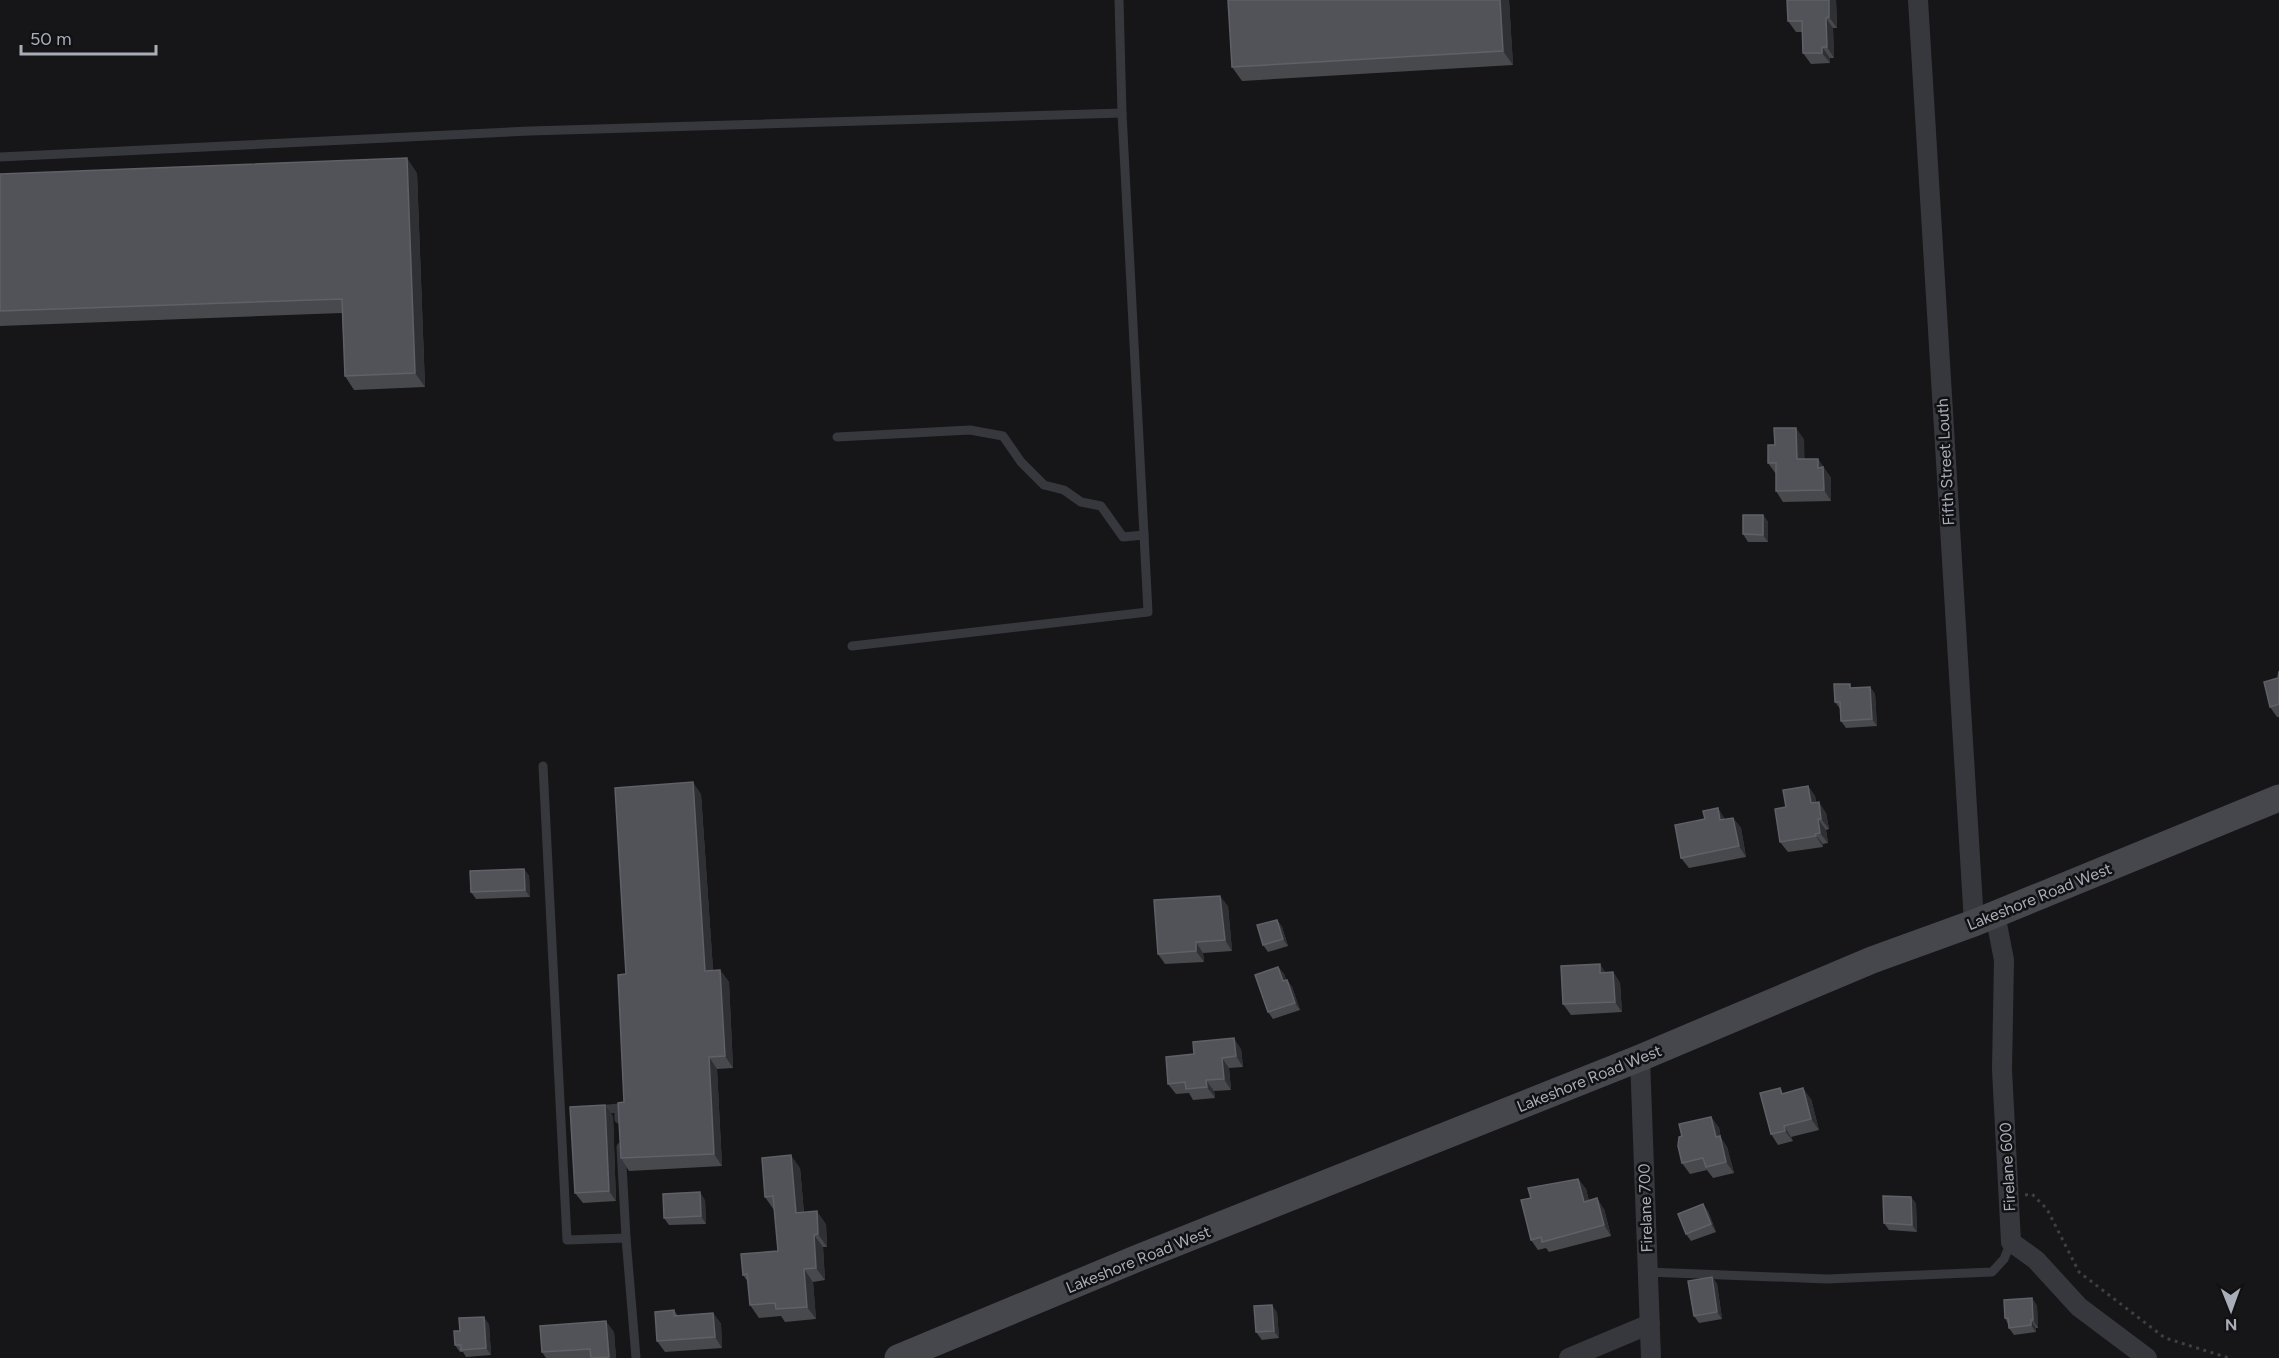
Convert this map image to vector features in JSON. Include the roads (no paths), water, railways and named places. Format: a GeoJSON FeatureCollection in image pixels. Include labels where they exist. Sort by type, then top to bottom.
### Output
{"type":"FeatureCollection","features":[{"type":"Feature","properties":{"kind":"main road","name":"Lakeshore Road West"},"geometry":{"type":"LineString","coordinates":[[898,1358],[1138,1258],[1640,1058],[1872,960],[1984,919],[2279,798]]}},
{"type":"Feature","properties":{"kind":"street","name":"Fifth Street Louth"},"geometry":{"type":"LineString","coordinates":[[1918,0],[1984,919]]}},
{"type":"Feature","properties":{"kind":"street","name":"Firelane 600"},"geometry":{"type":"LineString","coordinates":[[1984,919],[2004,960],[2002,1070],[2011,1242]]}},
{"type":"Feature","properties":{"kind":"street","name":"Firelane 700"},"geometry":{"type":"LineString","coordinates":[[1640,1058],[1651,1358]]}},
{"type":"Feature","properties":{"kind":"street"},"geometry":{"type":"LineString","coordinates":[[2011,1242],[2036,1260],[2079,1307],[2147,1358]]}},
{"type":"Feature","properties":{"kind":"street"},"geometry":{"type":"LineString","coordinates":[[1569,1358],[1650,1324]]}},
{"type":"Feature","properties":{"kind":"lane"},"geometry":{"type":"LineString","coordinates":[[852,646],[1148,612],[1122,113],[1119,0]]}},
{"type":"Feature","properties":{"kind":"lane"},"geometry":{"type":"LineString","coordinates":[[0,157],[530,131],[1122,113]]}},
{"type":"Feature","properties":{"kind":"lane"},"geometry":{"type":"LineString","coordinates":[[837,436],[970,430],[1003,436],[1022,462],[1044,485],[1064,490],[1081,502],[1101,506],[1123,537],[1144,535]]}},
{"type":"Feature","properties":{"kind":"lane"},"geometry":{"type":"LineString","coordinates":[[543,766],[567,1240],[626,1238]]}},
{"type":"Feature","properties":{"kind":"lane"},"geometry":{"type":"LineString","coordinates":[[583,1111],[618,1108],[636,1358]]}},
{"type":"Feature","properties":{"kind":"lane"},"geometry":{"type":"LineString","coordinates":[[559,1112],[571,1112]]}},
{"type":"Feature","properties":{"kind":"lane"},"geometry":{"type":"LineString","coordinates":[[1647,1272],[1827,1279],[1992,1272],[2004,1259],[2011,1242]]}}]}
